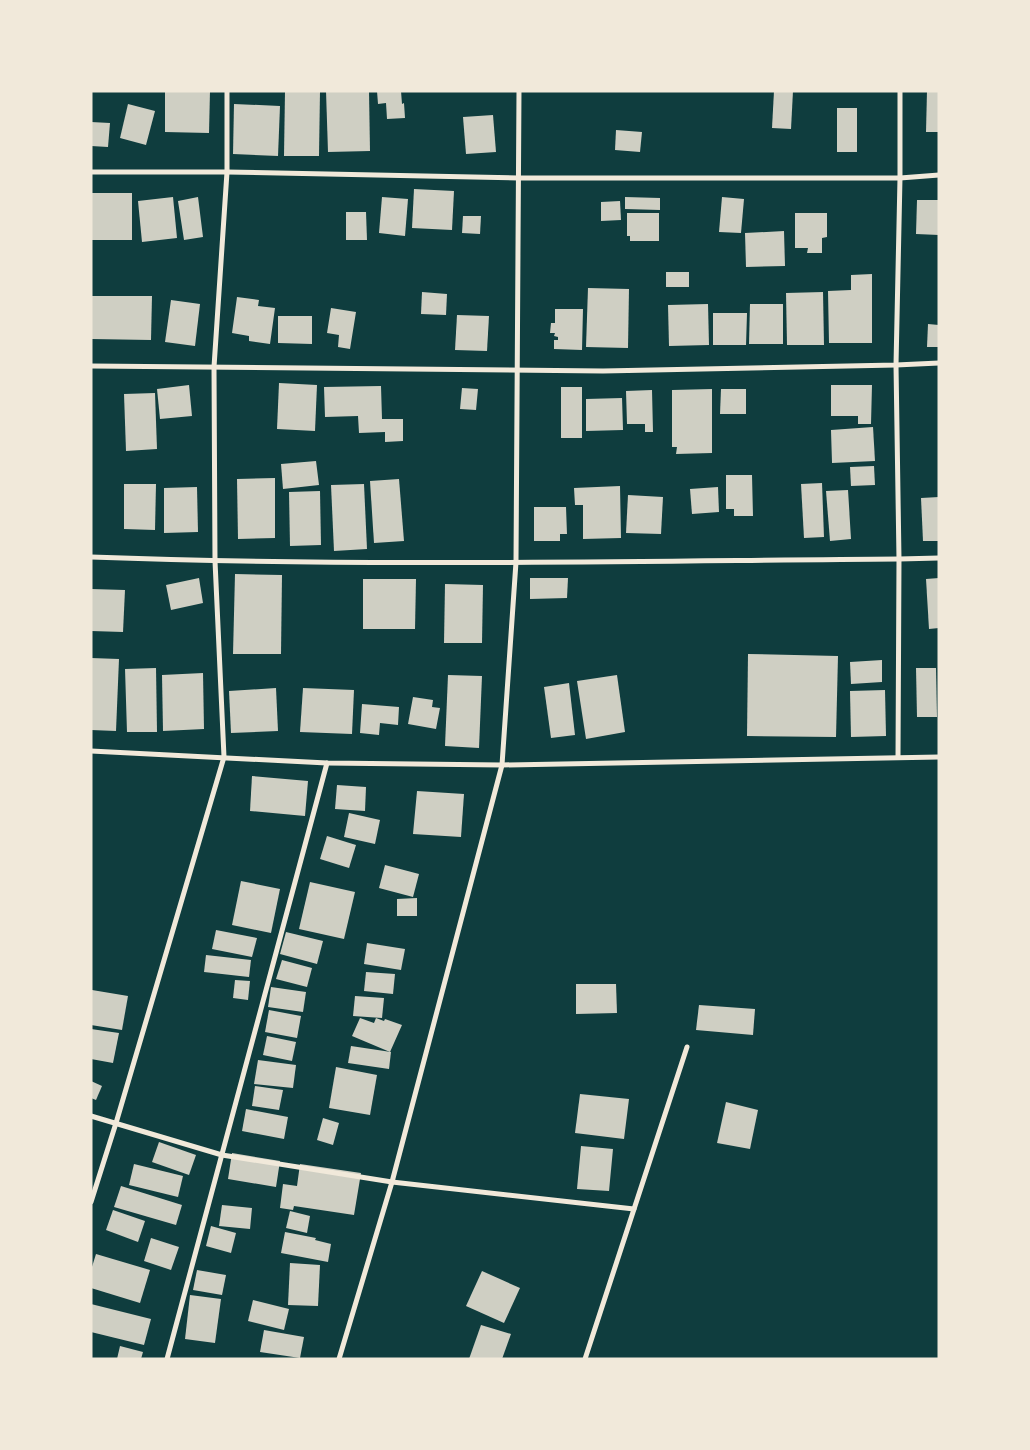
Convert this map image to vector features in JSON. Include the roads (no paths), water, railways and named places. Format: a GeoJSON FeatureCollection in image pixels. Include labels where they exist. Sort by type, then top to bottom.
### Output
{"type":"FeatureCollection","features":[{"type":"Feature","properties":{"kind":"street"},"geometry":{"type":"LineString","coordinates":[[91,1202],[224,757],[215,561],[214,367],[227,172],[227,91]]}},
{"type":"Feature","properties":{"kind":"street"},"geometry":{"type":"LineString","coordinates":[[340,1359],[392,1182],[502,765],[516,562],[519,91]]}},
{"type":"Feature","properties":{"kind":"street"},"geometry":{"type":"LineString","coordinates":[[898,757],[899,559],[896,365],[900,91]]}},
{"type":"Feature","properties":{"kind":"street"},"geometry":{"type":"LineString","coordinates":[[91,172],[227,172],[518,178],[900,178],[939,175]]}},
{"type":"Feature","properties":{"kind":"street"},"geometry":{"type":"LineString","coordinates":[[91,366],[612,371],[939,363]]}},
{"type":"Feature","properties":{"kind":"street"},"geometry":{"type":"LineString","coordinates":[[91,556],[215,561],[516,562],[939,558]]}},
{"type":"Feature","properties":{"kind":"street"},"geometry":{"type":"LineString","coordinates":[[91,751],[327,763],[502,765],[939,757]]}},
{"type":"Feature","properties":{"kind":"street"},"geometry":{"type":"LineString","coordinates":[[167,1359],[327,763]]}},
{"type":"Feature","properties":{"kind":"street"},"geometry":{"type":"LineString","coordinates":[[585,1359],[687,1047]]}},
{"type":"Feature","properties":{"kind":"street"},"geometry":{"type":"LineString","coordinates":[[91,1116],[222,1155],[392,1182],[634,1209]]}}]}
